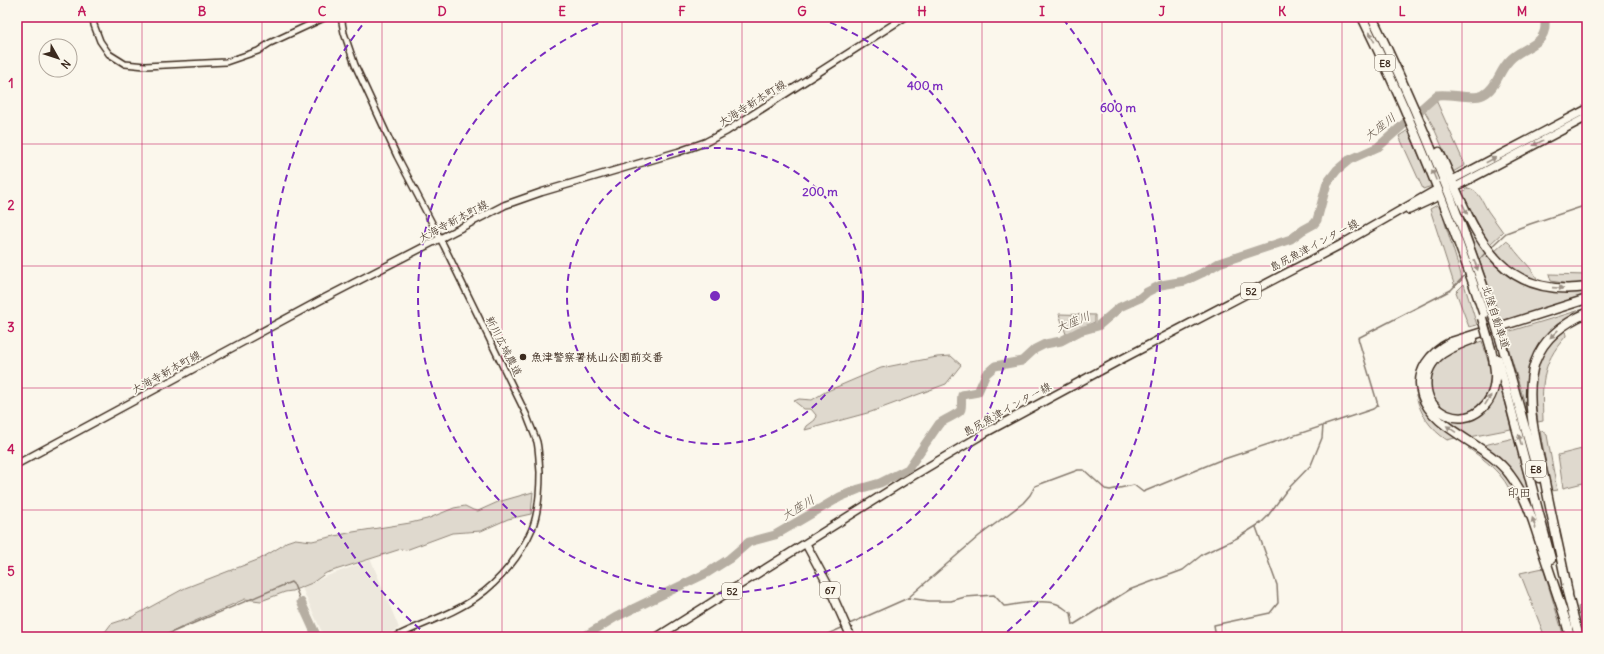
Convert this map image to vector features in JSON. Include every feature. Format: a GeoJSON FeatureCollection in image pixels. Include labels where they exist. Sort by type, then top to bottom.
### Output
{"type":"FeatureCollection","features":[{"type":"Feature","properties":{"kind":"highway","name":"北陸自動車道"},"geometry":{"type":"LineString","coordinates":[[1362,17],[1412,107]]}},
{"type":"Feature","properties":{"kind":"highway","name":"北陸自動車道"},"geometry":{"type":"LineString","coordinates":[[1372,17],[1403,82],[1412,107],[1415,130],[1450,216],[1529,439],[1579,637]]}},
{"type":"Feature","properties":{"kind":"highway"},"geometry":{"type":"LineString","coordinates":[[1412,107],[1423,124],[1474,228],[1487,249],[1500,264],[1519,278],[1541,286],[1561,288],[1587,287]]}},
{"type":"Feature","properties":{"kind":"highway","name":"北陸自動車道"},"geometry":{"type":"LineString","coordinates":[[1423,124],[1455,208],[1486,317]]}},
{"type":"Feature","properties":{"kind":"highway"},"geometry":{"type":"LineString","coordinates":[[1568,627],[1532,520],[1517,485],[1503,466],[1491,455],[1443,424],[1432,414],[1421,394],[1420,379],[1421,372],[1428,360],[1438,350],[1451,342],[1587,299]]}},
{"type":"Feature","properties":{"kind":"highway"},"geometry":{"type":"LineString","coordinates":[[1496,347],[1495,379],[1492,394],[1485,406],[1475,414],[1464,417],[1447,414],[1436,408],[1429,398],[1426,380],[1430,366],[1439,356],[1468,341],[1587,304]]}},
{"type":"Feature","properties":{"kind":"highway"},"geometry":{"type":"LineString","coordinates":[[1568,593],[1535,433],[1531,401],[1532,380],[1536,361],[1550,338],[1563,326],[1587,313]]}},
{"type":"Feature","properties":{"kind":"highway","name":"北陸自動車道"},"geometry":{"type":"LineString","coordinates":[[1496,347],[1570,637]]}},
{"type":"Feature","properties":{"kind":"main road","name":"大海寺新本町線"},"geometry":{"type":"LineString","coordinates":[[17,464],[214,357],[505,205],[542,192],[671,154],[706,142],[748,118],[905,17]]}},
{"type":"Feature","properties":{"kind":"main road"},"geometry":{"type":"LineString","coordinates":[[1587,109],[1458,182],[1587,117]]}},
{"type":"Feature","properties":{"kind":"main road","name":"島尻魚津インター線"},"geometry":{"type":"LineString","coordinates":[[657,637],[906,480],[985,433],[1122,359],[1436,194]]}},
{"type":"Feature","properties":{"kind":"main road","name":"67"},"geometry":{"type":"LineString","coordinates":[[806,544],[828,585],[851,637]]}},
{"type":"Feature","properties":{"kind":"street"},"geometry":{"type":"LineString","coordinates":[[93,17],[94,25],[100,41],[109,54],[125,64],[145,66],[226,62],[258,51],[270,43],[326,17]]}},
{"type":"Feature","properties":{"kind":"street","name":"新川広域農道"},"geometry":{"type":"LineString","coordinates":[[341,17],[344,33],[355,65],[397,156],[527,416],[537,442],[539,463],[539,497],[532,529],[512,562],[490,587],[477,597],[452,612],[395,637]]}},
{"type":"Feature","properties":{"kind":"shaded area"},"geometry":{"type":"Polygon","coordinates":[[[1436,100],[1465,165],[1453,172],[1433,126],[1424,110],[1436,100]]]}},
{"type":"Feature","properties":{"kind":"shaded area"},"geometry":{"type":"Polygon","coordinates":[[[1408,130],[1432,186],[1423,189],[1399,136],[1408,130]]]}},
{"type":"Feature","properties":{"kind":"shaded area"},"geometry":{"type":"Polygon","coordinates":[[[1468,188],[1472,189],[1478,194],[1503,232],[1489,245],[1462,192],[1468,188]]]}},
{"type":"Feature","properties":{"kind":"shaded area"},"geometry":{"type":"Polygon","coordinates":[[[1439,204],[1462,280],[1455,287],[1430,209],[1439,204]]]}},
{"type":"Feature","properties":{"kind":"shaded area"},"geometry":{"type":"Polygon","coordinates":[[[1460,206],[1485,251],[1499,267],[1510,276],[1534,287],[1547,290],[1587,290],[1587,296],[1501,321],[1460,206]]]}},
{"type":"Feature","properties":{"kind":"shaded area"},"geometry":{"type":"Polygon","coordinates":[[[1506,241],[1516,251],[1538,281],[1514,269],[1494,252],[1506,241]]]}},
{"type":"Feature","properties":{"kind":"shaded area"},"geometry":{"type":"Polygon","coordinates":[[[1549,274],[1587,275],[1587,284],[1575,285],[1551,281],[1549,274]]]}},
{"type":"Feature","properties":{"kind":"shaded area"},"geometry":{"type":"Polygon","coordinates":[[[1464,284],[1477,325],[1469,327],[1456,292],[1464,284]]]}},
{"type":"Feature","properties":{"kind":"shaded area"},"geometry":{"type":"Polygon","coordinates":[[[1587,308],[1587,311],[1556,326],[1548,333],[1539,345],[1533,358],[1529,418],[1504,333],[1587,308]]]}},
{"type":"Feature","properties":{"kind":"shaded area"},"geometry":{"type":"Polygon","coordinates":[[[1059,314],[1095,315],[1095,322],[1066,334],[1059,314]]]}},
{"type":"Feature","properties":{"kind":"shaded area"},"geometry":{"type":"Polygon","coordinates":[[[1565,328],[1566,336],[1551,356],[1544,376],[1543,421],[1538,422],[1535,394],[1536,370],[1546,349],[1565,328]]]}},
{"type":"Feature","properties":{"kind":"shaded area"},"geometry":{"type":"Polygon","coordinates":[[[1482,341],[1491,371],[1490,389],[1485,401],[1472,412],[1458,414],[1447,411],[1435,400],[1429,385],[1433,369],[1450,352],[1482,341]]]}},
{"type":"Feature","properties":{"kind":"shaded area"},"geometry":{"type":"Polygon","coordinates":[[[951,356],[961,365],[946,384],[871,412],[805,430],[807,426],[815,420],[816,415],[811,409],[804,409],[794,401],[799,399],[812,400],[825,392],[881,368],[937,357],[951,356]]]}},
{"type":"Feature","properties":{"kind":"shaded area"},"geometry":{"type":"Polygon","coordinates":[[[1500,385],[1511,429],[1470,437],[1456,429],[1438,415],[1468,418],[1480,415],[1484,413],[1491,405],[1496,395],[1498,386],[1500,385]]]}},
{"type":"Feature","properties":{"kind":"shaded area"},"geometry":{"type":"Polygon","coordinates":[[[1416,395],[1428,414],[1455,438],[1447,440],[1431,426],[1423,415],[1416,395]]]}},
{"type":"Feature","properties":{"kind":"shaded area"},"geometry":{"type":"Polygon","coordinates":[[[1540,431],[1547,435],[1557,490],[1551,491],[1540,431]]]}},
{"type":"Feature","properties":{"kind":"shaded area"},"geometry":{"type":"Polygon","coordinates":[[[1514,438],[1532,506],[1522,488],[1500,459],[1484,445],[1514,438]]]}},
{"type":"Feature","properties":{"kind":"shaded area"},"geometry":{"type":"Polygon","coordinates":[[[1473,447],[1488,458],[1500,470],[1516,491],[1520,499],[1517,500],[1515,498],[1505,481],[1495,470],[1468,448],[1473,447]]]}},
{"type":"Feature","properties":{"kind":"shaded area"},"geometry":{"type":"Polygon","coordinates":[[[1582,449],[1587,472],[1587,482],[1563,488],[1558,455],[1582,449]]]}},
{"type":"Feature","properties":{"kind":"shaded area"},"geometry":{"type":"Polygon","coordinates":[[[533,492],[531,514],[508,519],[481,531],[452,533],[406,550],[401,549],[326,573],[312,583],[261,601],[245,599],[163,637],[85,637],[89,632],[105,632],[111,624],[132,617],[185,588],[260,559],[286,542],[295,539],[312,541],[353,532],[410,523],[427,519],[454,508],[465,506],[478,511],[498,502],[533,492]]]}},
{"type":"Feature","properties":{"kind":"shaded area"},"geometry":{"type":"Polygon","coordinates":[[[371,560],[399,628],[385,637],[324,637],[302,588],[324,577],[371,560]]]}},
{"type":"Feature","properties":{"kind":"shaded area"},"geometry":{"type":"Polygon","coordinates":[[[1543,568],[1564,637],[1545,637],[1520,573],[1543,568]]]}},
{"type":"Feature","properties":{"kind":"shaded area"},"geometry":{"type":"Polygon","coordinates":[[[1587,604],[1587,637],[1586,637],[1578,607],[1587,604]]]}},
{"type":"Feature","properties":{"kind":"waterway","name":"大座川"},"geometry":{"type":"LineString","coordinates":[[583,637],[616,617],[707,573],[729,559],[749,542],[775,535],[840,497],[859,489],[880,483],[908,469],[939,424],[960,411],[962,395],[978,392],[986,374],[995,366],[1022,361],[1035,349],[1045,344],[1061,341],[1080,331],[1098,326],[1120,307],[1140,298],[1147,292],[1161,285],[1185,281],[1219,263],[1291,239],[1314,224],[1317,220],[1327,183],[1337,170],[1349,160],[1378,147],[1437,95],[1467,97],[1483,95],[1491,89],[1512,58],[1541,38],[1545,25],[1545,17]]}},
{"type":"Feature","properties":{"kind":"waterway"},"geometry":{"type":"LineString","coordinates":[[1491,247],[1506,233],[1587,205]]}},
{"type":"Feature","properties":{"kind":"waterway"},"geometry":{"type":"LineString","coordinates":[[1477,262],[1487,251]]}},
{"type":"Feature","properties":{"kind":"waterway"},"geometry":{"type":"LineString","coordinates":[[847,625],[908,598],[979,536],[1023,503],[1035,486],[1078,470],[1084,470],[1105,489],[1110,490],[1134,485],[1143,492],[1218,461],[1373,409],[1378,405],[1358,338],[1451,290],[1467,273]]}},
{"type":"Feature","properties":{"kind":"waterway"},"geometry":{"type":"LineString","coordinates":[[908,598],[929,601],[951,601],[965,597],[994,595],[1004,606],[1031,602],[1052,603],[1059,605],[1071,613],[1073,625],[1129,590],[1183,570],[1203,554],[1237,538],[1261,523],[1286,491],[1311,465],[1322,438],[1323,425]]}},
{"type":"Feature","properties":{"kind":"waterway"},"geometry":{"type":"LineString","coordinates":[[1216,637],[1214,625],[1270,613],[1278,603],[1277,585],[1256,527]]}},
{"type":"Feature","properties":{"kind":"waterway"},"geometry":{"type":"LineString","coordinates":[[161,637],[291,582],[294,585],[301,602]]}},
{"type":"Feature","properties":{"kind":"waterway","name":"大座川"},"geometry":{"type":"LineString","coordinates":[[301,602],[317,637]]}},
{"type":"Feature","properties":{"kind":"waterway"},"geometry":{"type":"LineString","coordinates":[[821,637],[844,627]]}},
{"type":"Feature","properties":{"kind":"place","name":"魚津警察署桃山公園前交番"},"geometry":{"type":"Point","coordinates":[523,357]}},
{"type":"Feature","properties":{"kind":"district","name":"印田"},"geometry":{"type":"Point","coordinates":[1519,493]}}]}
